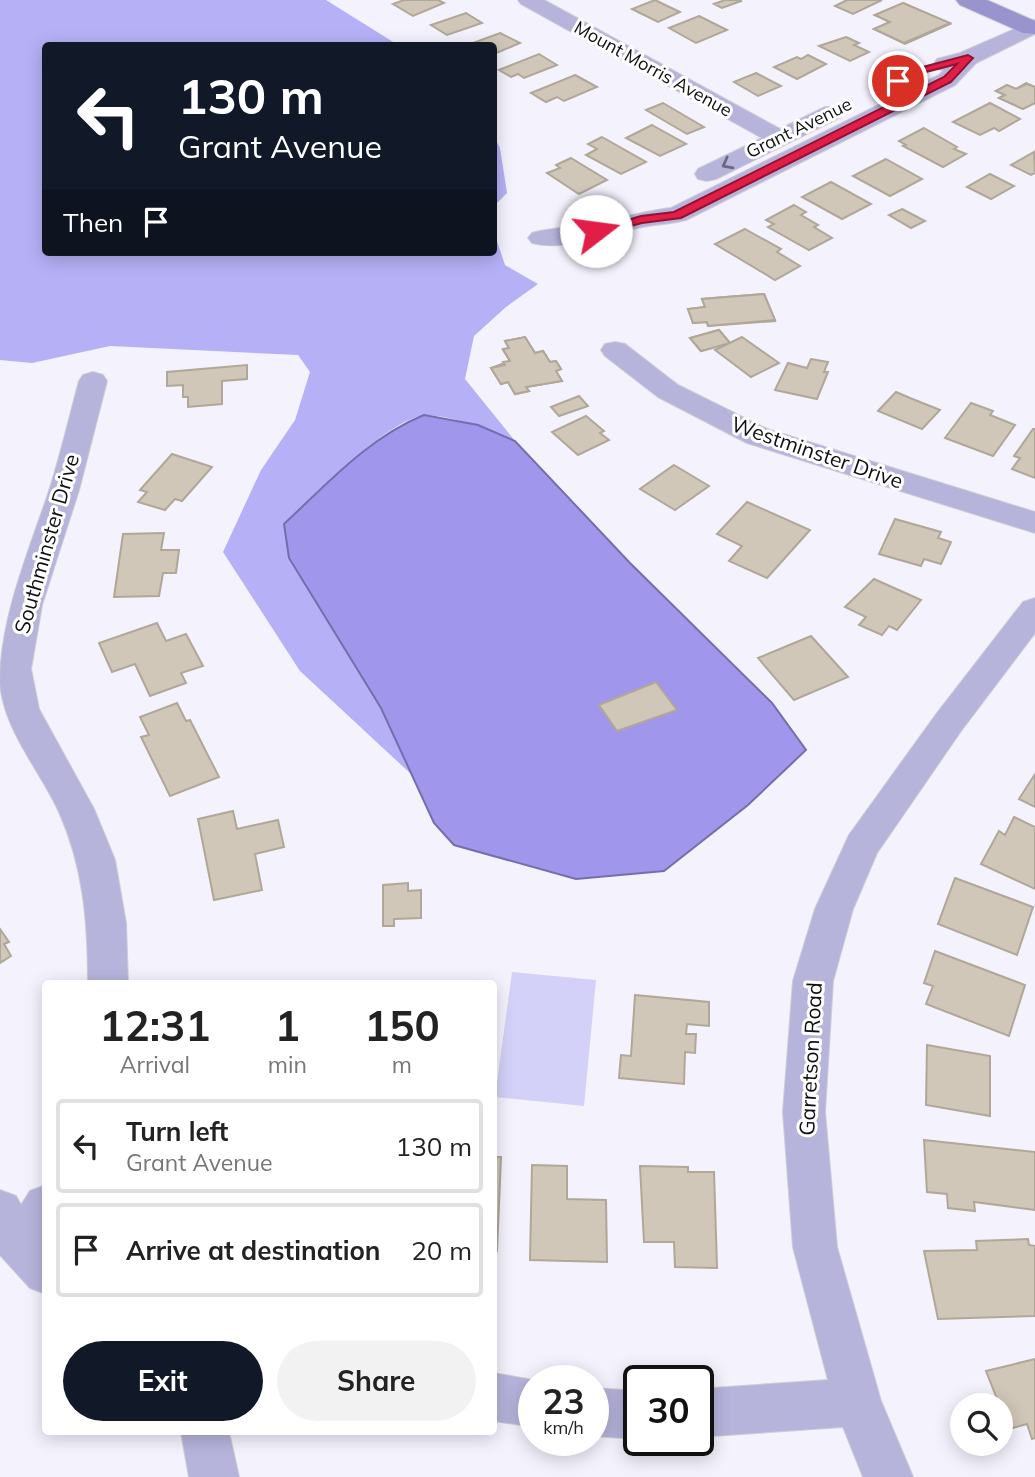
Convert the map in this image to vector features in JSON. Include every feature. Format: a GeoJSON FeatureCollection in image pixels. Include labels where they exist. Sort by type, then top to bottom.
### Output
{"type":"FeatureCollection","features":[{"type":"Feature","properties":{"kind":"street","name":"Mount Morris Avenue"},"geometry":{"type":"LineString","coordinates":[[528,0],[777,137]]}},
{"type":"Feature","properties":{"kind":"street"},"geometry":{"type":"LineString","coordinates":[[968,0],[1033,27]]}},
{"type":"Feature","properties":{"kind":"street","name":"Grant Avenue"},"geometry":{"type":"LineString","coordinates":[[693,181],[777,137],[922,70],[968,58],[1033,27]]}},
{"type":"Feature","properties":{"kind":"street","name":"Grant Avenue"},"geometry":{"type":"LineString","coordinates":[[541,238],[596,231],[641,219],[677,215],[947,80],[968,58]]}},
{"type":"Feature","properties":{"kind":"street","name":"Grant Avenue"},"geometry":{"type":"LineString","coordinates":[[641,219],[657,200],[669,194]]}},
{"type":"Feature","properties":{"kind":"street","name":"Westminster Drive"},"geometry":{"type":"LineString","coordinates":[[615,351],[668,391],[757,436],[1035,523]]}},
{"type":"Feature","properties":{"kind":"street","name":"Southminster Drive"},"geometry":{"type":"LineString","coordinates":[[93,381],[64,490],[26,605],[14,669],[22,709],[76,809],[96,860],[107,923],[108,980]]}},
{"type":"Feature","properties":{"kind":"street","name":"Garretson Road"},"geometry":{"type":"LineString","coordinates":[[888,1477],[857,1402],[815,1247],[804,1112],[814,981],[834,909],[862,846],[949,722],[1035,610]]}},
{"type":"Feature","properties":{"kind":"street"},"geometry":{"type":"LineString","coordinates":[[22,1243],[42,1212]]}},
{"type":"Feature","properties":{"kind":"street"},"geometry":{"type":"LineString","coordinates":[[497,1397],[518,1401]]}},
{"type":"Feature","properties":{"kind":"street"},"geometry":{"type":"LineString","coordinates":[[714,1412],[857,1402]]}},
{"type":"Feature","properties":{"kind":"street"},"geometry":{"type":"LineString","coordinates":[[206,1435],[214,1477]]}},
{"type":"Feature","properties":{"kind":"shaded area"},"geometry":{"type":"Polygon","coordinates":[[[0,0],[326,0],[393,42],[42,42],[42,256],[497,256],[497,241],[505,265],[538,284],[506,307],[474,336],[465,379],[515,441],[444,417],[422,416],[406,421],[370,446],[284,524],[381,708],[411,774],[300,671],[223,552],[261,470],[295,420],[310,372],[298,355],[110,346],[32,363],[0,360],[0,0]]]}},
{"type":"Feature","properties":{"kind":"shaded area"},"geometry":{"type":"Polygon","coordinates":[[[497,142],[500,148],[507,193],[497,203],[497,142]]]}},
{"type":"Feature","properties":{"kind":"shaded area"},"geometry":{"type":"Polygon","coordinates":[[[424,415],[478,425],[515,441],[630,563],[772,703],[806,750],[748,805],[664,871],[576,879],[454,845],[434,823],[381,708],[289,558],[284,524],[367,449],[404,424],[424,415]]]}},
{"type":"Feature","properties":{"kind":"shaded area"},"geometry":{"type":"Polygon","coordinates":[[[512,972],[596,980],[584,1106],[497,1097],[512,972]]]}},
{"type":"Feature","properties":{"kind":"building"},"geometry":{"type":"Polygon","coordinates":[[[404,0],[438,0],[444,3],[413,16],[393,4],[404,0]]]}},
{"type":"Feature","properties":{"kind":"building"},"geometry":{"type":"Polygon","coordinates":[[[655,0],[680,12],[658,22],[632,9],[655,0]]]}},
{"type":"Feature","properties":{"kind":"building"},"geometry":{"type":"Polygon","coordinates":[[[725,0],[741,1],[722,8],[714,4],[725,0]]]}},
{"type":"Feature","properties":{"kind":"building"},"geometry":{"type":"Polygon","coordinates":[[[847,0],[882,0],[853,14],[835,6],[847,0]]]}},
{"type":"Feature","properties":{"kind":"building"},"geometry":{"type":"Polygon","coordinates":[[[903,3],[950,24],[905,44],[874,29],[890,22],[875,15],[903,3]]]}},
{"type":"Feature","properties":{"kind":"building"},"geometry":{"type":"Polygon","coordinates":[[[903,3],[950,23],[904,43],[874,29],[890,22],[875,15],[903,3]]]}},
{"type":"Feature","properties":{"kind":"building"},"geometry":{"type":"Polygon","coordinates":[[[466,13],[482,23],[447,35],[431,25],[466,13]]]}},
{"type":"Feature","properties":{"kind":"building"},"geometry":{"type":"Polygon","coordinates":[[[699,16],[727,30],[696,43],[669,28],[699,16]]]}},
{"type":"Feature","properties":{"kind":"building"},"geometry":{"type":"Polygon","coordinates":[[[500,33],[520,43],[497,53],[497,42],[476,42],[500,33]]]}},
{"type":"Feature","properties":{"kind":"building"},"geometry":{"type":"Polygon","coordinates":[[[846,37],[859,43],[854,45],[869,52],[850,61],[819,46],[846,37]]]}},
{"type":"Feature","properties":{"kind":"building"},"geometry":{"type":"Polygon","coordinates":[[[539,54],[557,65],[524,78],[518,74],[511,77],[499,70],[539,54]]]}},
{"type":"Feature","properties":{"kind":"building"},"geometry":{"type":"Polygon","coordinates":[[[808,55],[826,64],[797,79],[774,67],[797,57],[801,59],[808,55]]]}},
{"type":"Feature","properties":{"kind":"building"},"geometry":{"type":"Polygon","coordinates":[[[756,73],[781,86],[758,96],[734,82],[756,73]]]}},
{"type":"Feature","properties":{"kind":"building"},"geometry":{"type":"Polygon","coordinates":[[[575,75],[597,87],[564,101],[557,97],[546,102],[531,93],[575,75]]]}},
{"type":"Feature","properties":{"kind":"building"},"geometry":{"type":"Polygon","coordinates":[[[1026,83],[1035,87],[1035,103],[1023,109],[999,98],[1005,95],[996,91],[1007,85],[1016,89],[1026,83]]]}},
{"type":"Feature","properties":{"kind":"building"},"geometry":{"type":"Polygon","coordinates":[[[1027,84],[1035,87],[1035,103],[1023,109],[999,98],[1005,95],[996,91],[1007,85],[1016,89],[1027,84]]]}},
{"type":"Feature","properties":{"kind":"building"},"geometry":{"type":"Polygon","coordinates":[[[663,103],[704,127],[687,134],[646,110],[663,103]]]}},
{"type":"Feature","properties":{"kind":"building"},"geometry":{"type":"Polygon","coordinates":[[[990,103],[1020,119],[999,131],[994,128],[980,135],[953,122],[990,103]]]}},
{"type":"Feature","properties":{"kind":"building"},"geometry":{"type":"Polygon","coordinates":[[[652,125],[686,144],[660,156],[626,138],[652,125]]]}},
{"type":"Feature","properties":{"kind":"building"},"geometry":{"type":"Polygon","coordinates":[[[924,128],[966,154],[943,167],[903,146],[906,145],[899,141],[924,128]]]}},
{"type":"Feature","properties":{"kind":"building"},"geometry":{"type":"Polygon","coordinates":[[[602,137],[646,162],[621,174],[586,155],[597,149],[588,144],[602,137]]]}},
{"type":"Feature","properties":{"kind":"building"},"geometry":{"type":"Polygon","coordinates":[[[1034,152],[1035,173],[1031,175],[1011,165],[1034,152]]]}},
{"type":"Feature","properties":{"kind":"building"},"geometry":{"type":"Polygon","coordinates":[[[571,158],[607,180],[579,194],[547,173],[560,168],[556,165],[571,158]]]}},
{"type":"Feature","properties":{"kind":"building"},"geometry":{"type":"Polygon","coordinates":[[[886,159],[922,179],[890,196],[853,176],[886,159]]]}},
{"type":"Feature","properties":{"kind":"building"},"geometry":{"type":"Polygon","coordinates":[[[990,174],[1014,186],[991,199],[967,187],[990,174]]]}},
{"type":"Feature","properties":{"kind":"building"},"geometry":{"type":"Polygon","coordinates":[[[831,182],[871,204],[842,219],[802,197],[831,182]]]}},
{"type":"Feature","properties":{"kind":"building"},"geometry":{"type":"Polygon","coordinates":[[[794,205],[806,212],[801,215],[818,225],[814,227],[832,238],[809,250],[768,227],[774,224],[766,220],[794,205]]]}},
{"type":"Feature","properties":{"kind":"building"},"geometry":{"type":"Polygon","coordinates":[[[902,209],[925,221],[911,228],[889,215],[902,209]]]}},
{"type":"Feature","properties":{"kind":"building"},"geometry":{"type":"Polygon","coordinates":[[[745,229],[781,249],[777,252],[800,266],[775,280],[715,244],[745,229]]]}},
{"type":"Feature","properties":{"kind":"building"},"geometry":{"type":"Polygon","coordinates":[[[764,294],[775,321],[708,326],[707,322],[693,323],[688,309],[705,307],[702,299],[764,294]]]}},
{"type":"Feature","properties":{"kind":"building"},"geometry":{"type":"Polygon","coordinates":[[[764,294],[775,320],[708,326],[707,322],[693,323],[688,309],[705,307],[702,299],[764,294]]]}},
{"type":"Feature","properties":{"kind":"building"},"geometry":{"type":"Polygon","coordinates":[[[719,330],[730,343],[701,351],[690,338],[719,330]]]}},
{"type":"Feature","properties":{"kind":"building"},"geometry":{"type":"Polygon","coordinates":[[[719,330],[730,343],[701,351],[690,338],[719,330]]]}},
{"type":"Feature","properties":{"kind":"building"},"geometry":{"type":"Polygon","coordinates":[[[525,337],[535,353],[543,351],[550,362],[556,361],[561,369],[556,371],[562,381],[526,387],[529,391],[515,394],[508,382],[501,384],[491,368],[510,361],[503,350],[509,348],[505,341],[525,337]]]}},
{"type":"Feature","properties":{"kind":"building"},"geometry":{"type":"Polygon","coordinates":[[[525,337],[535,353],[543,351],[550,362],[556,361],[561,369],[556,371],[562,381],[526,387],[529,391],[515,394],[508,382],[501,384],[491,368],[510,361],[503,349],[509,348],[505,341],[525,337]]]}},
{"type":"Feature","properties":{"kind":"building"},"geometry":{"type":"Polygon","coordinates":[[[742,337],[779,363],[751,377],[715,350],[742,337]]]}},
{"type":"Feature","properties":{"kind":"building"},"geometry":{"type":"Polygon","coordinates":[[[811,359],[828,362],[824,372],[828,372],[817,399],[775,390],[788,363],[807,368],[811,359]]]}},
{"type":"Feature","properties":{"kind":"building"},"geometry":{"type":"Polygon","coordinates":[[[247,365],[247,379],[222,381],[222,404],[188,407],[188,397],[183,397],[183,385],[167,386],[167,372],[247,365]]]}},
{"type":"Feature","properties":{"kind":"building"},"geometry":{"type":"Polygon","coordinates":[[[896,392],[940,410],[922,429],[878,411],[896,392]]]}},
{"type":"Feature","properties":{"kind":"building"},"geometry":{"type":"Polygon","coordinates":[[[579,396],[588,406],[559,416],[551,407],[579,396]]]}},
{"type":"Feature","properties":{"kind":"building"},"geometry":{"type":"Polygon","coordinates":[[[971,403],[993,411],[990,415],[1015,425],[993,456],[945,438],[971,403]]]}},
{"type":"Feature","properties":{"kind":"building"},"geometry":{"type":"Polygon","coordinates":[[[586,416],[604,431],[600,433],[609,440],[578,455],[552,432],[586,416]]]}},
{"type":"Feature","properties":{"kind":"building"},"geometry":{"type":"Polygon","coordinates":[[[1033,429],[1035,478],[1012,469],[1020,458],[1014,456],[1033,429]]]}},
{"type":"Feature","properties":{"kind":"building"},"geometry":{"type":"Polygon","coordinates":[[[172,454],[212,467],[182,501],[175,499],[165,510],[138,502],[147,492],[140,490],[172,454]]]}},
{"type":"Feature","properties":{"kind":"building"},"geometry":{"type":"Polygon","coordinates":[[[674,465],[709,486],[675,510],[640,489],[674,465]]]}},
{"type":"Feature","properties":{"kind":"building"},"geometry":{"type":"Polygon","coordinates":[[[747,502],[810,530],[767,578],[729,561],[742,546],[717,534],[747,502]]]}},
{"type":"Feature","properties":{"kind":"building"},"geometry":{"type":"Polygon","coordinates":[[[895,519],[941,532],[938,538],[951,542],[941,564],[924,559],[921,566],[879,554],[895,519]]]}},
{"type":"Feature","properties":{"kind":"building"},"geometry":{"type":"Polygon","coordinates":[[[164,533],[161,550],[179,550],[176,573],[163,573],[159,596],[114,597],[123,534],[164,533]]]}},
{"type":"Feature","properties":{"kind":"building"},"geometry":{"type":"Polygon","coordinates":[[[874,579],[921,600],[897,630],[889,626],[882,635],[859,625],[866,617],[845,607],[874,579]]]}},
{"type":"Feature","properties":{"kind":"building"},"geometry":{"type":"Polygon","coordinates":[[[157,623],[166,641],[186,634],[203,666],[181,673],[186,683],[150,696],[135,664],[112,672],[99,643],[157,623]]]}},
{"type":"Feature","properties":{"kind":"building"},"geometry":{"type":"Polygon","coordinates":[[[811,636],[848,677],[794,700],[758,658],[811,636]]]}},
{"type":"Feature","properties":{"kind":"building"},"geometry":{"type":"Polygon","coordinates":[[[656,682],[677,710],[617,731],[599,705],[656,682]]]}},
{"type":"Feature","properties":{"kind":"building"},"geometry":{"type":"Polygon","coordinates":[[[177,703],[186,721],[190,720],[219,777],[170,796],[141,737],[149,735],[140,717],[177,703]]]}},
{"type":"Feature","properties":{"kind":"building"},"geometry":{"type":"Polygon","coordinates":[[[1035,774],[1035,807],[1019,799],[1035,774]]]}},
{"type":"Feature","properties":{"kind":"building"},"geometry":{"type":"Polygon","coordinates":[[[233,811],[237,829],[278,820],[284,847],[255,854],[262,890],[214,900],[198,819],[233,811]]]}},
{"type":"Feature","properties":{"kind":"building"},"geometry":{"type":"Polygon","coordinates":[[[1014,817],[1035,827],[1035,889],[981,864],[999,831],[1005,835],[1014,817]]]}},
{"type":"Feature","properties":{"kind":"building"},"geometry":{"type":"Polygon","coordinates":[[[955,878],[1033,907],[1017,955],[938,924],[955,878]]]}},
{"type":"Feature","properties":{"kind":"building"},"geometry":{"type":"Polygon","coordinates":[[[408,883],[408,891],[421,890],[421,918],[394,919],[394,926],[383,926],[383,885],[408,883]]]}},
{"type":"Feature","properties":{"kind":"building"},"geometry":{"type":"Polygon","coordinates":[[[0,929],[9,942],[4,944],[11,956],[0,963],[0,929]]]}},
{"type":"Feature","properties":{"kind":"building"},"geometry":{"type":"Polygon","coordinates":[[[935,951],[1025,985],[1009,1036],[926,1004],[933,986],[924,983],[935,951]]]}},
{"type":"Feature","properties":{"kind":"building"},"geometry":{"type":"Polygon","coordinates":[[[635,995],[709,1002],[709,1026],[687,1024],[686,1034],[696,1034],[695,1053],[685,1052],[684,1084],[619,1078],[621,1055],[631,1056],[635,995]]]}},
{"type":"Feature","properties":{"kind":"building"},"geometry":{"type":"Polygon","coordinates":[[[927,1045],[990,1056],[990,1116],[926,1105],[927,1045]]]}},
{"type":"Feature","properties":{"kind":"building"},"geometry":{"type":"Polygon","coordinates":[[[924,1140],[1035,1152],[1035,1210],[974,1202],[975,1211],[948,1208],[947,1194],[927,1192],[924,1140]]]}},
{"type":"Feature","properties":{"kind":"building"},"geometry":{"type":"Polygon","coordinates":[[[497,1157],[501,1157],[497,1251],[497,1157]]]}},
{"type":"Feature","properties":{"kind":"building"},"geometry":{"type":"Polygon","coordinates":[[[532,1165],[567,1166],[567,1199],[606,1200],[607,1262],[530,1260],[532,1165]]]}},
{"type":"Feature","properties":{"kind":"building"},"geometry":{"type":"Polygon","coordinates":[[[640,1166],[688,1167],[688,1172],[714,1172],[717,1268],[675,1267],[674,1242],[644,1242],[640,1166]]]}},
{"type":"Feature","properties":{"kind":"building"},"geometry":{"type":"Polygon","coordinates":[[[1028,1239],[1029,1245],[1035,1246],[1035,1316],[938,1319],[924,1251],[977,1250],[976,1241],[1028,1239]]]}},
{"type":"Feature","properties":{"kind":"building"},"geometry":{"type":"Polygon","coordinates":[[[1035,1359],[1035,1438],[1032,1439],[1027,1424],[1013,1428],[1013,1393],[995,1393],[986,1371],[1035,1359]]]}},
{"type":"Feature","properties":{"kind":"route"},"geometry":{"type":"LineString","coordinates":[[596,231],[641,219],[677,215],[947,80],[968,58],[922,70],[898,81]]}}]}
